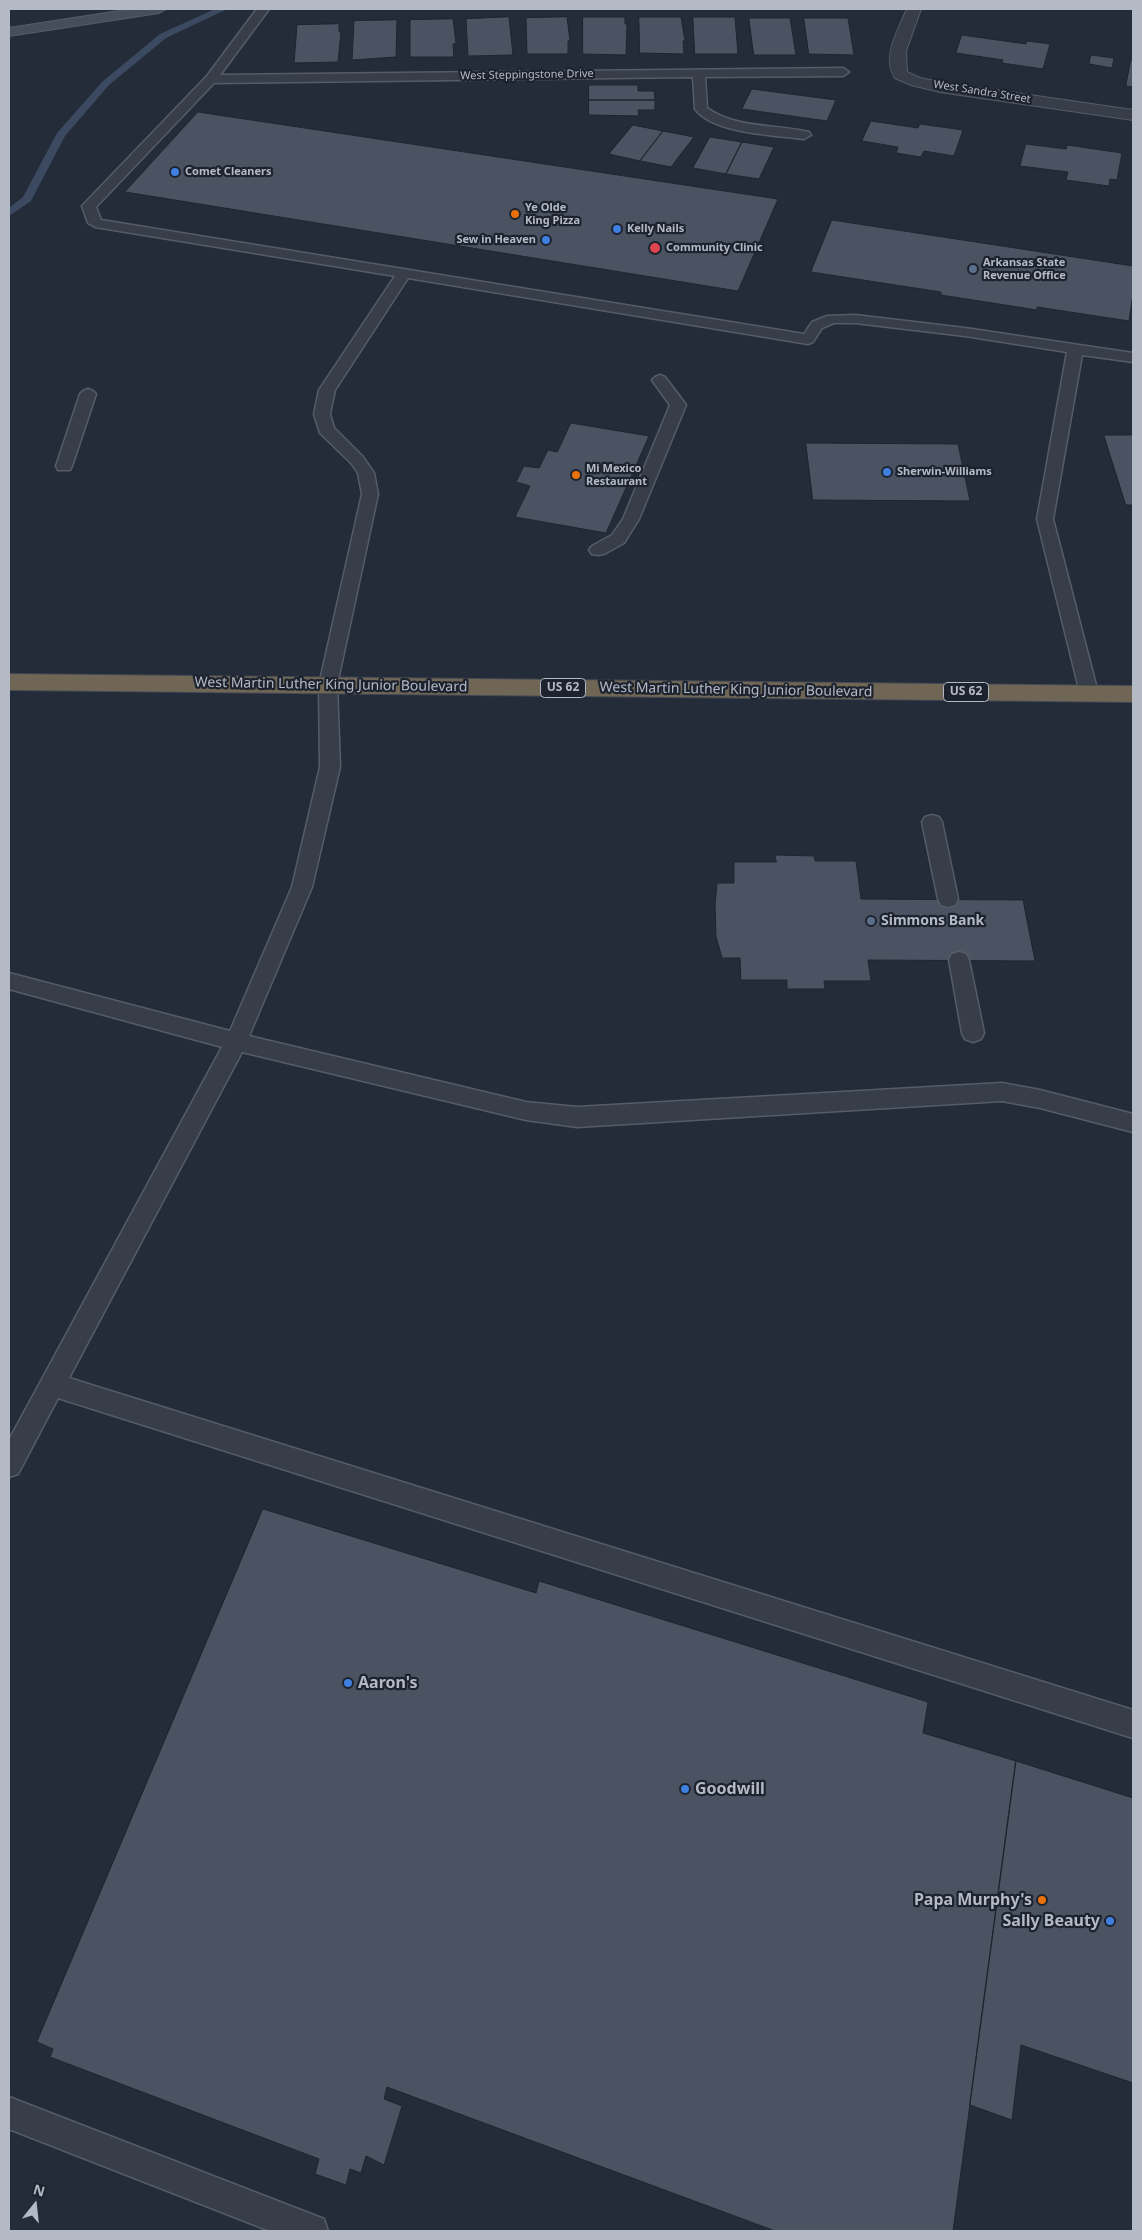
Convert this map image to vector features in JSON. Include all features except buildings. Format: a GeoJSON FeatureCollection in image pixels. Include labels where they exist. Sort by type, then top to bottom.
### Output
{"type":"FeatureCollection","features":[{"type":"Feature","properties":{"kind":"highway","name":"West Martin Luther King Junior Boulevard"},"geometry":{"type":"LineString","coordinates":[[9,682],[1133,694]]}},
{"type":"Feature","properties":{"kind":"street"},"geometry":{"type":"LineString","coordinates":[[9,32],[159,9]]}},
{"type":"Feature","properties":{"kind":"street","name":"West Sandra Street"},"geometry":{"type":"LineString","coordinates":[[914,9],[897,57],[896,66],[900,75],[916,82],[940,87],[1133,114]]}},
{"type":"Feature","properties":{"kind":"lane"},"geometry":{"type":"LineString","coordinates":[[263,9],[211,79],[89,206],[95,223],[808,340],[817,325],[832,319],[855,319],[965,332],[1133,358]]}},
{"type":"Feature","properties":{"kind":"lane","name":"West Steppingstone Drive"},"geometry":{"type":"LineString","coordinates":[[211,79],[843,72]]}},
{"type":"Feature","properties":{"kind":"lane"},"geometry":{"type":"LineString","coordinates":[[699,73],[701,109],[709,116],[723,123],[804,136]]}},
{"type":"Feature","properties":{"kind":"lane"},"geometry":{"type":"LineString","coordinates":[[9,1465],[236,1042],[302,887],[330,768],[328,685],[370,494],[366,473],[357,460],[326,430],[322,414],[326,390],[404,274]]}},
{"type":"Feature","properties":{"kind":"lane"},"geometry":{"type":"LineString","coordinates":[[1075,350],[1045,519],[1089,693]]}},
{"type":"Feature","properties":{"kind":"lane"},"geometry":{"type":"LineString","coordinates":[[598,550],[618,539],[631,519],[678,405],[660,380]]}},
{"type":"Feature","properties":{"kind":"lane"},"geometry":{"type":"LineString","coordinates":[[64,466],[88,394]]}},
{"type":"Feature","properties":{"kind":"lane"},"geometry":{"type":"LineString","coordinates":[[932,822],[948,899]]}},
{"type":"Feature","properties":{"kind":"lane"},"geometry":{"type":"LineString","coordinates":[[959,960],[974,1033]]}},
{"type":"Feature","properties":{"kind":"lane"},"geometry":{"type":"LineString","coordinates":[[9,981],[236,1042],[526,1111],[577,1117],[1002,1092],[1040,1099],[1133,1123]]}},
{"type":"Feature","properties":{"kind":"lane"},"geometry":{"type":"LineString","coordinates":[[52,1384],[1133,1724]]}},
{"type":"Feature","properties":{"kind":"lane"},"geometry":{"type":"LineString","coordinates":[[9,2113],[312,2231]]}},
{"type":"Feature","properties":{"kind":"waterway"},"geometry":{"type":"LineString","coordinates":[[9,213],[27,199],[61,135],[106,83],[163,36],[220,10]]}},
{"type":"Feature","properties":{"kind":"place","name":"Comet Cleaners"},"geometry":{"type":"Point","coordinates":[175,172]}},
{"type":"Feature","properties":{"kind":"place","name":"Ye Olde King Pizza"},"geometry":{"type":"Point","coordinates":[515,214]}},
{"type":"Feature","properties":{"kind":"place","name":"Kelly Nails"},"geometry":{"type":"Point","coordinates":[617,229]}},
{"type":"Feature","properties":{"kind":"place","name":"Sew in Heaven"},"geometry":{"type":"Point","coordinates":[546,240]}},
{"type":"Feature","properties":{"kind":"place","name":"Community Clinic"},"geometry":{"type":"Point","coordinates":[655,248]}},
{"type":"Feature","properties":{"kind":"place","name":"Arkansas State Revenue Office"},"geometry":{"type":"Point","coordinates":[973,269]}},
{"type":"Feature","properties":{"kind":"place","name":"Sherwin-Williams"},"geometry":{"type":"Point","coordinates":[887,472]}},
{"type":"Feature","properties":{"kind":"place","name":"Mi Mexico Restaurant"},"geometry":{"type":"Point","coordinates":[576,475]}},
{"type":"Feature","properties":{"kind":"place","name":"Simmons Bank"},"geometry":{"type":"Point","coordinates":[871,921]}},
{"type":"Feature","properties":{"kind":"place","name":"Aaron's"},"geometry":{"type":"Point","coordinates":[348,1683]}},
{"type":"Feature","properties":{"kind":"place","name":"Goodwill"},"geometry":{"type":"Point","coordinates":[685,1789]}},
{"type":"Feature","properties":{"kind":"place","name":"Papa Murphy's"},"geometry":{"type":"Point","coordinates":[1042,1900]}},
{"type":"Feature","properties":{"kind":"place","name":"Sally Beauty"},"geometry":{"type":"Point","coordinates":[1110,1921]}}]}
